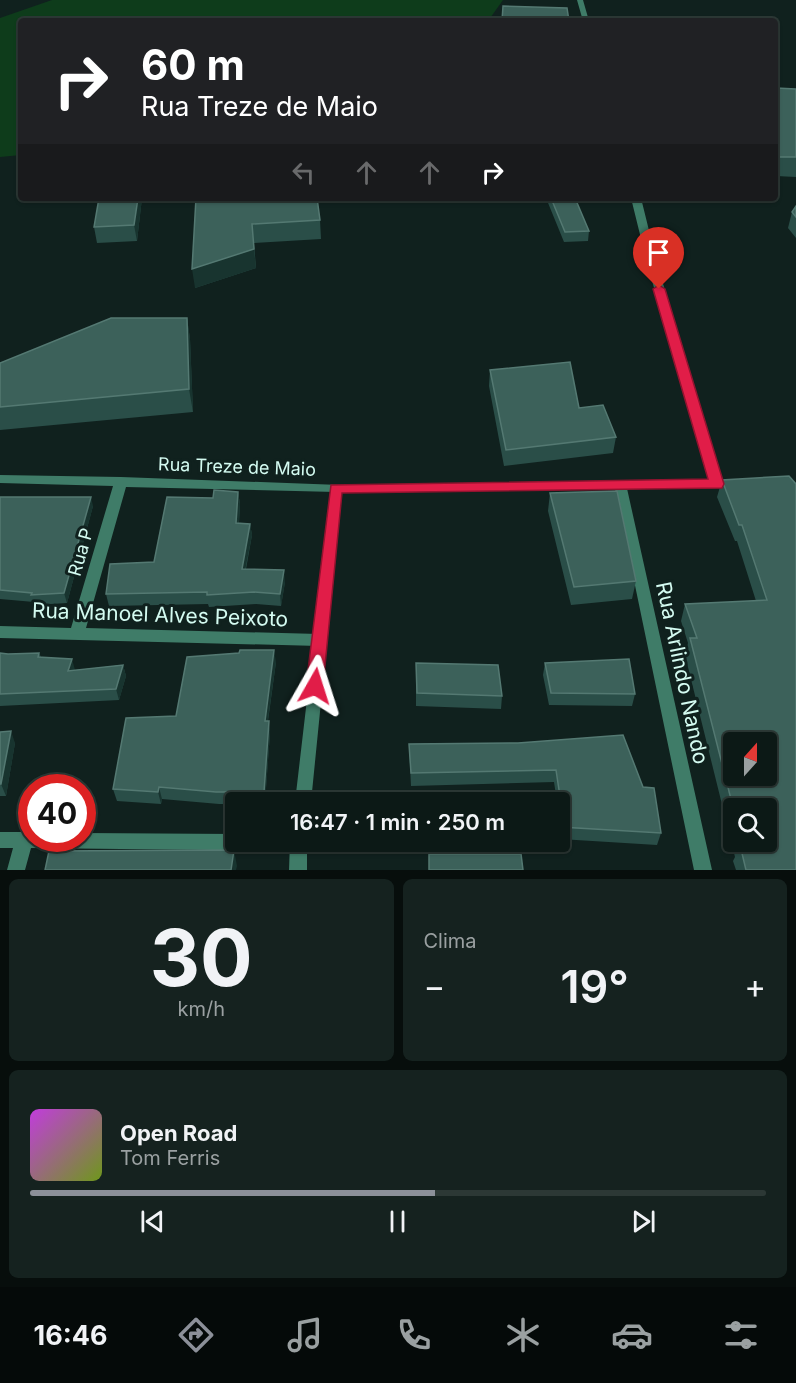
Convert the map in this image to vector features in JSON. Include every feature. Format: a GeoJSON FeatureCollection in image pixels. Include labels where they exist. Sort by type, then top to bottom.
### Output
{"type":"FeatureCollection","features":[{"type":"Feature","properties":{"kind":"street"},"geometry":{"type":"LineString","coordinates":[[580,0],[585,18]]}},
{"type":"Feature","properties":{"kind":"street"},"geometry":{"type":"LineString","coordinates":[[637,201],[653,267],[717,484]]}},
{"type":"Feature","properties":{"kind":"street","name":"Rua Treze de Maio"},"geometry":{"type":"LineString","coordinates":[[0,479],[336,488],[749,483]]}},
{"type":"Feature","properties":{"kind":"street","name":"Rua P"},"geometry":{"type":"LineString","coordinates":[[77,633],[121,481]]}},
{"type":"Feature","properties":{"kind":"street","name":"Rua Arlindo Nando"},"geometry":{"type":"LineString","coordinates":[[620,484],[704,870]]}},
{"type":"Feature","properties":{"kind":"street"},"geometry":{"type":"LineString","coordinates":[[304,792],[336,488]]}},
{"type":"Feature","properties":{"kind":"street","name":"Rua Manoel Alves Peixoto"},"geometry":{"type":"LineString","coordinates":[[0,632],[319,640]]}},
{"type":"Feature","properties":{"kind":"street"},"geometry":{"type":"LineString","coordinates":[[0,840],[18,841]]}},
{"type":"Feature","properties":{"kind":"street"},"geometry":{"type":"LineString","coordinates":[[96,841],[225,842]]}},
{"type":"Feature","properties":{"kind":"street"},"geometry":{"type":"LineString","coordinates":[[16,870],[21,852]]}},
{"type":"Feature","properties":{"kind":"street"},"geometry":{"type":"LineString","coordinates":[[298,870],[299,852]]}},
{"type":"Feature","properties":{"kind":"shaded area"},"geometry":{"type":"Polygon","coordinates":[[[52,0],[503,0],[490,18],[18,18],[18,155],[0,157],[0,18],[52,0]]]}},
{"type":"Feature","properties":{"kind":"building"},"geometry":{"type":"Polygon","coordinates":[[[503,6],[567,8],[569,18],[502,18],[503,6]]]}},
{"type":"Feature","properties":{"kind":"building"},"geometry":{"type":"Polygon","coordinates":[[[778,88],[796,89],[796,157],[778,157],[778,88]]]}},
{"type":"Feature","properties":{"kind":"building"},"geometry":{"type":"Polygon","coordinates":[[[98,201],[138,201],[134,225],[94,227],[98,201]]]}},
{"type":"Feature","properties":{"kind":"building"},"geometry":{"type":"Polygon","coordinates":[[[196,201],[317,201],[320,220],[252,224],[254,249],[192,269],[196,201]]]}},
{"type":"Feature","properties":{"kind":"building"},"geometry":{"type":"Polygon","coordinates":[[[552,201],[576,201],[589,231],[565,232],[552,201]]]}},
{"type":"Feature","properties":{"kind":"building"},"geometry":{"type":"Polygon","coordinates":[[[111,318],[187,318],[189,389],[0,407],[0,363],[111,318]]]}},
{"type":"Feature","properties":{"kind":"building"},"geometry":{"type":"Polygon","coordinates":[[[570,362],[579,408],[603,405],[616,437],[506,450],[490,370],[570,362]]]}},
{"type":"Feature","properties":{"kind":"building"},"geometry":{"type":"Polygon","coordinates":[[[789,476],[796,484],[796,870],[746,870],[742,852],[777,852],[777,798],[731,798],[728,786],[777,786],[777,732],[723,732],[723,768],[690,638],[697,638],[685,604],[767,600],[742,525],[739,525],[722,480],[789,476]]]}},
{"type":"Feature","properties":{"kind":"building"},"geometry":{"type":"Polygon","coordinates":[[[214,490],[238,492],[236,523],[250,524],[242,569],[284,570],[280,594],[254,592],[207,595],[207,592],[106,594],[110,564],[154,562],[167,497],[213,498],[214,490]]]}},
{"type":"Feature","properties":{"kind":"building"},"geometry":{"type":"Polygon","coordinates":[[[617,491],[636,581],[574,587],[550,493],[617,491]]]}},
{"type":"Feature","properties":{"kind":"building"},"geometry":{"type":"Polygon","coordinates":[[[0,497],[91,497],[64,593],[31,595],[32,593],[0,590],[0,497]]]}},
{"type":"Feature","properties":{"kind":"building"},"geometry":{"type":"Polygon","coordinates":[[[240,650],[274,650],[265,721],[269,721],[264,792],[216,792],[159,787],[158,792],[113,789],[126,718],[176,716],[187,657],[239,653],[240,650]]]}},
{"type":"Feature","properties":{"kind":"building"},"geometry":{"type":"Polygon","coordinates":[[[0,653],[39,653],[38,657],[72,659],[68,671],[123,665],[116,689],[0,694],[0,653]]]}},
{"type":"Feature","properties":{"kind":"building"},"geometry":{"type":"Polygon","coordinates":[[[629,659],[635,694],[551,693],[545,663],[629,659]]]}},
{"type":"Feature","properties":{"kind":"building"},"geometry":{"type":"Polygon","coordinates":[[[416,663],[498,665],[502,696],[417,693],[416,663]]]}},
{"type":"Feature","properties":{"kind":"building"},"geometry":{"type":"Polygon","coordinates":[[[11,731],[1,784],[0,784],[0,732],[11,731]]]}},
{"type":"Feature","properties":{"kind":"building"},"geometry":{"type":"Polygon","coordinates":[[[623,735],[643,787],[654,788],[661,833],[570,828],[570,792],[559,792],[556,770],[411,773],[409,744],[518,743],[623,735]]]}},
{"type":"Feature","properties":{"kind":"building"},"geometry":{"type":"Polygon","coordinates":[[[225,850],[225,852],[234,852],[231,870],[45,870],[49,852],[225,850]]]}},
{"type":"Feature","properties":{"kind":"building"},"geometry":{"type":"Polygon","coordinates":[[[429,854],[521,854],[523,870],[429,870],[429,854]]]}},
{"type":"Feature","properties":{"kind":"route"},"geometry":{"type":"LineString","coordinates":[[315,686],[336,488],[717,484],[659,289]]}}]}
